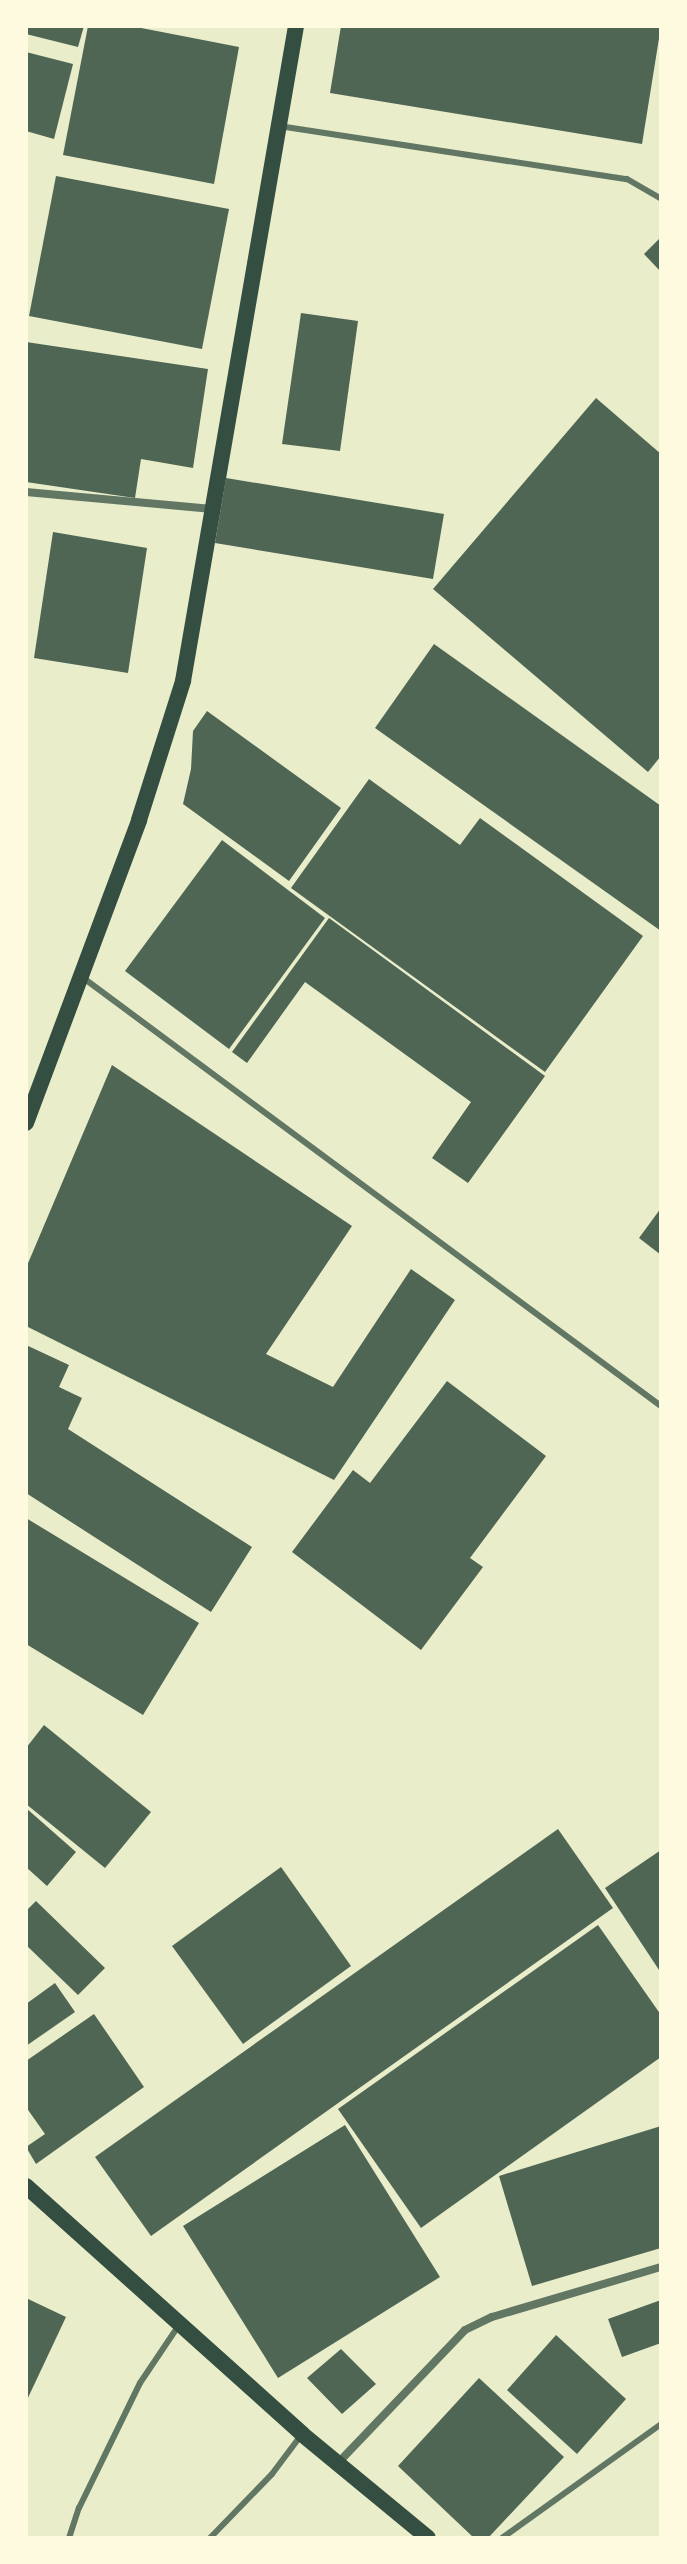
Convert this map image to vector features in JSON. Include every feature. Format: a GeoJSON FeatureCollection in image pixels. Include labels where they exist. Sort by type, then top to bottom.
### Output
{"type":"FeatureCollection","features":[{"type":"Feature","properties":{"kind":"main road"},"geometry":{"type":"LineString","coordinates":[[26,1123],[139,820],[183,681],[296,26]]}},
{"type":"Feature","properties":{"kind":"main road"},"geometry":{"type":"LineString","coordinates":[[26,2186],[302,2434],[428,2538]]}},
{"type":"Feature","properties":{"kind":"street"},"geometry":{"type":"LineString","coordinates":[[26,492],[213,509]]}},
{"type":"Feature","properties":{"kind":"street"},"geometry":{"type":"LineString","coordinates":[[337,2464],[465,2330],[492,2317],[661,2267]]}},
{"type":"Feature","properties":{"kind":"lane"},"geometry":{"type":"LineString","coordinates":[[279,126],[627,179],[661,199]]}},
{"type":"Feature","properties":{"kind":"lane"},"geometry":{"type":"LineString","coordinates":[[82,977],[661,1406]]}},
{"type":"Feature","properties":{"kind":"lane"},"geometry":{"type":"LineString","coordinates":[[69,2538],[79,2508],[140,2383],[179,2325]]}},
{"type":"Feature","properties":{"kind":"lane"},"geometry":{"type":"LineString","coordinates":[[502,2538],[661,2424]]}},
{"type":"Feature","properties":{"kind":"lane"},"geometry":{"type":"LineString","coordinates":[[210,2538],[272,2474],[302,2434]]}},
{"type":"Feature","properties":{"kind":"building"},"geometry":{"type":"Polygon","coordinates":[[[26,26],[84,26],[78,47],[26,34],[26,26]]]}},
{"type":"Feature","properties":{"kind":"building"},"geometry":{"type":"Polygon","coordinates":[[[88,26],[131,26],[239,47],[214,184],[63,155],[88,26]]]}},
{"type":"Feature","properties":{"kind":"building"},"geometry":{"type":"Polygon","coordinates":[[[341,26],[661,26],[642,144],[330,93],[341,26]]]}},
{"type":"Feature","properties":{"kind":"building"},"geometry":{"type":"Polygon","coordinates":[[[26,52],[73,64],[54,139],[26,131],[26,52]]]}},
{"type":"Feature","properties":{"kind":"building"},"geometry":{"type":"Polygon","coordinates":[[[56,176],[229,209],[202,349],[29,316],[56,176]]]}},
{"type":"Feature","properties":{"kind":"building"},"geometry":{"type":"Polygon","coordinates":[[[661,237],[661,272],[644,254],[661,237]]]}},
{"type":"Feature","properties":{"kind":"building"},"geometry":{"type":"Polygon","coordinates":[[[301,313],[358,321],[340,451],[282,444],[301,313]]]}},
{"type":"Feature","properties":{"kind":"building"},"geometry":{"type":"Polygon","coordinates":[[[26,342],[208,369],[193,468],[141,459],[135,498],[26,482],[26,342]]]}},
{"type":"Feature","properties":{"kind":"building"},"geometry":{"type":"Polygon","coordinates":[[[596,398],[661,454],[661,756],[648,772],[433,589],[596,398]]]}},
{"type":"Feature","properties":{"kind":"building"},"geometry":{"type":"Polygon","coordinates":[[[226,478],[444,514],[433,579],[215,543],[226,478]]]}},
{"type":"Feature","properties":{"kind":"building"},"geometry":{"type":"Polygon","coordinates":[[[53,532],[147,548],[128,673],[34,658],[53,532]]]}},
{"type":"Feature","properties":{"kind":"building"},"geometry":{"type":"Polygon","coordinates":[[[434,644],[661,806],[661,931],[375,728],[434,644]]]}},
{"type":"Feature","properties":{"kind":"building"},"geometry":{"type":"Polygon","coordinates":[[[207,711],[341,808],[289,881],[183,804],[191,769],[193,731],[207,711]]]}},
{"type":"Feature","properties":{"kind":"building"},"geometry":{"type":"Polygon","coordinates":[[[369,779],[460,845],[480,818],[643,936],[545,1072],[291,888],[369,779]]]}},
{"type":"Feature","properties":{"kind":"building"},"geometry":{"type":"Polygon","coordinates":[[[222,840],[325,918],[229,1049],[125,971],[222,840]]]}},
{"type":"Feature","properties":{"kind":"building"},"geometry":{"type":"Polygon","coordinates":[[[329,918],[545,1076],[468,1183],[432,1158],[471,1102],[305,982],[247,1063],[232,1052],[329,918]]]}},
{"type":"Feature","properties":{"kind":"building"},"geometry":{"type":"Polygon","coordinates":[[[112,1065],[352,1226],[266,1354],[333,1387],[411,1269],[455,1300],[334,1480],[26,1326],[26,1268],[112,1065]]]}},
{"type":"Feature","properties":{"kind":"building"},"geometry":{"type":"Polygon","coordinates":[[[661,1208],[661,1255],[639,1238],[661,1208]]]}},
{"type":"Feature","properties":{"kind":"building"},"geometry":{"type":"Polygon","coordinates":[[[26,1345],[69,1365],[59,1387],[82,1398],[68,1429],[252,1547],[211,1612],[26,1493],[26,1345]]]}},
{"type":"Feature","properties":{"kind":"building"},"geometry":{"type":"Polygon","coordinates":[[[447,1381],[546,1456],[470,1558],[483,1567],[421,1650],[292,1552],[353,1470],[370,1483],[447,1381]]]}},
{"type":"Feature","properties":{"kind":"building"},"geometry":{"type":"Polygon","coordinates":[[[26,1518],[199,1623],[143,1715],[26,1644],[26,1518]]]}},
{"type":"Feature","properties":{"kind":"building"},"geometry":{"type":"Polygon","coordinates":[[[44,1725],[151,1812],[105,1868],[26,1804],[26,1748],[44,1725]]]}},
{"type":"Feature","properties":{"kind":"building"},"geometry":{"type":"Polygon","coordinates":[[[26,1808],[76,1852],[47,1886],[26,1867],[26,1808]]]}},
{"type":"Feature","properties":{"kind":"building"},"geometry":{"type":"Polygon","coordinates":[[[558,1829],[613,1908],[151,2236],[95,2157],[558,1829]]]}},
{"type":"Feature","properties":{"kind":"building"},"geometry":{"type":"Polygon","coordinates":[[[661,1850],[661,1973],[605,1888],[661,1850]]]}},
{"type":"Feature","properties":{"kind":"building"},"geometry":{"type":"Polygon","coordinates":[[[281,1867],[351,1966],[243,2044],[172,1946],[281,1867]]]}},
{"type":"Feature","properties":{"kind":"building"},"geometry":{"type":"Polygon","coordinates":[[[36,1901],[105,1968],[78,1995],[26,1945],[26,1911],[36,1901]]]}},
{"type":"Feature","properties":{"kind":"building"},"geometry":{"type":"Polygon","coordinates":[[[598,1925],[661,2015],[661,2057],[421,2228],[338,2109],[598,1925]]]}},
{"type":"Feature","properties":{"kind":"building"},"geometry":{"type":"Polygon","coordinates":[[[55,1983],[75,2012],[26,2046],[26,2004],[55,1983]]]}},
{"type":"Feature","properties":{"kind":"building"},"geometry":{"type":"Polygon","coordinates":[[[94,2014],[144,2087],[36,2164],[26,2147],[45,2134],[26,2107],[26,2061],[94,2014]]]}},
{"type":"Feature","properties":{"kind":"building"},"geometry":{"type":"Polygon","coordinates":[[[345,2125],[440,2277],[278,2378],[183,2226],[345,2125]]]}},
{"type":"Feature","properties":{"kind":"building"},"geometry":{"type":"Polygon","coordinates":[[[661,2126],[661,2248],[532,2286],[499,2176],[661,2126]]]}},
{"type":"Feature","properties":{"kind":"building"},"geometry":{"type":"Polygon","coordinates":[[[26,2298],[66,2317],[26,2402],[26,2298]]]}},
{"type":"Feature","properties":{"kind":"building"},"geometry":{"type":"Polygon","coordinates":[[[661,2300],[661,2343],[622,2357],[608,2319],[661,2300]]]}},
{"type":"Feature","properties":{"kind":"building"},"geometry":{"type":"Polygon","coordinates":[[[556,2335],[626,2399],[577,2454],[507,2390],[556,2335]]]}},
{"type":"Feature","properties":{"kind":"building"},"geometry":{"type":"Polygon","coordinates":[[[341,2349],[376,2384],[342,2414],[307,2378],[341,2349]]]}},
{"type":"Feature","properties":{"kind":"building"},"geometry":{"type":"Polygon","coordinates":[[[479,2378],[564,2457],[488,2538],[474,2538],[398,2466],[479,2378]]]}}]}
